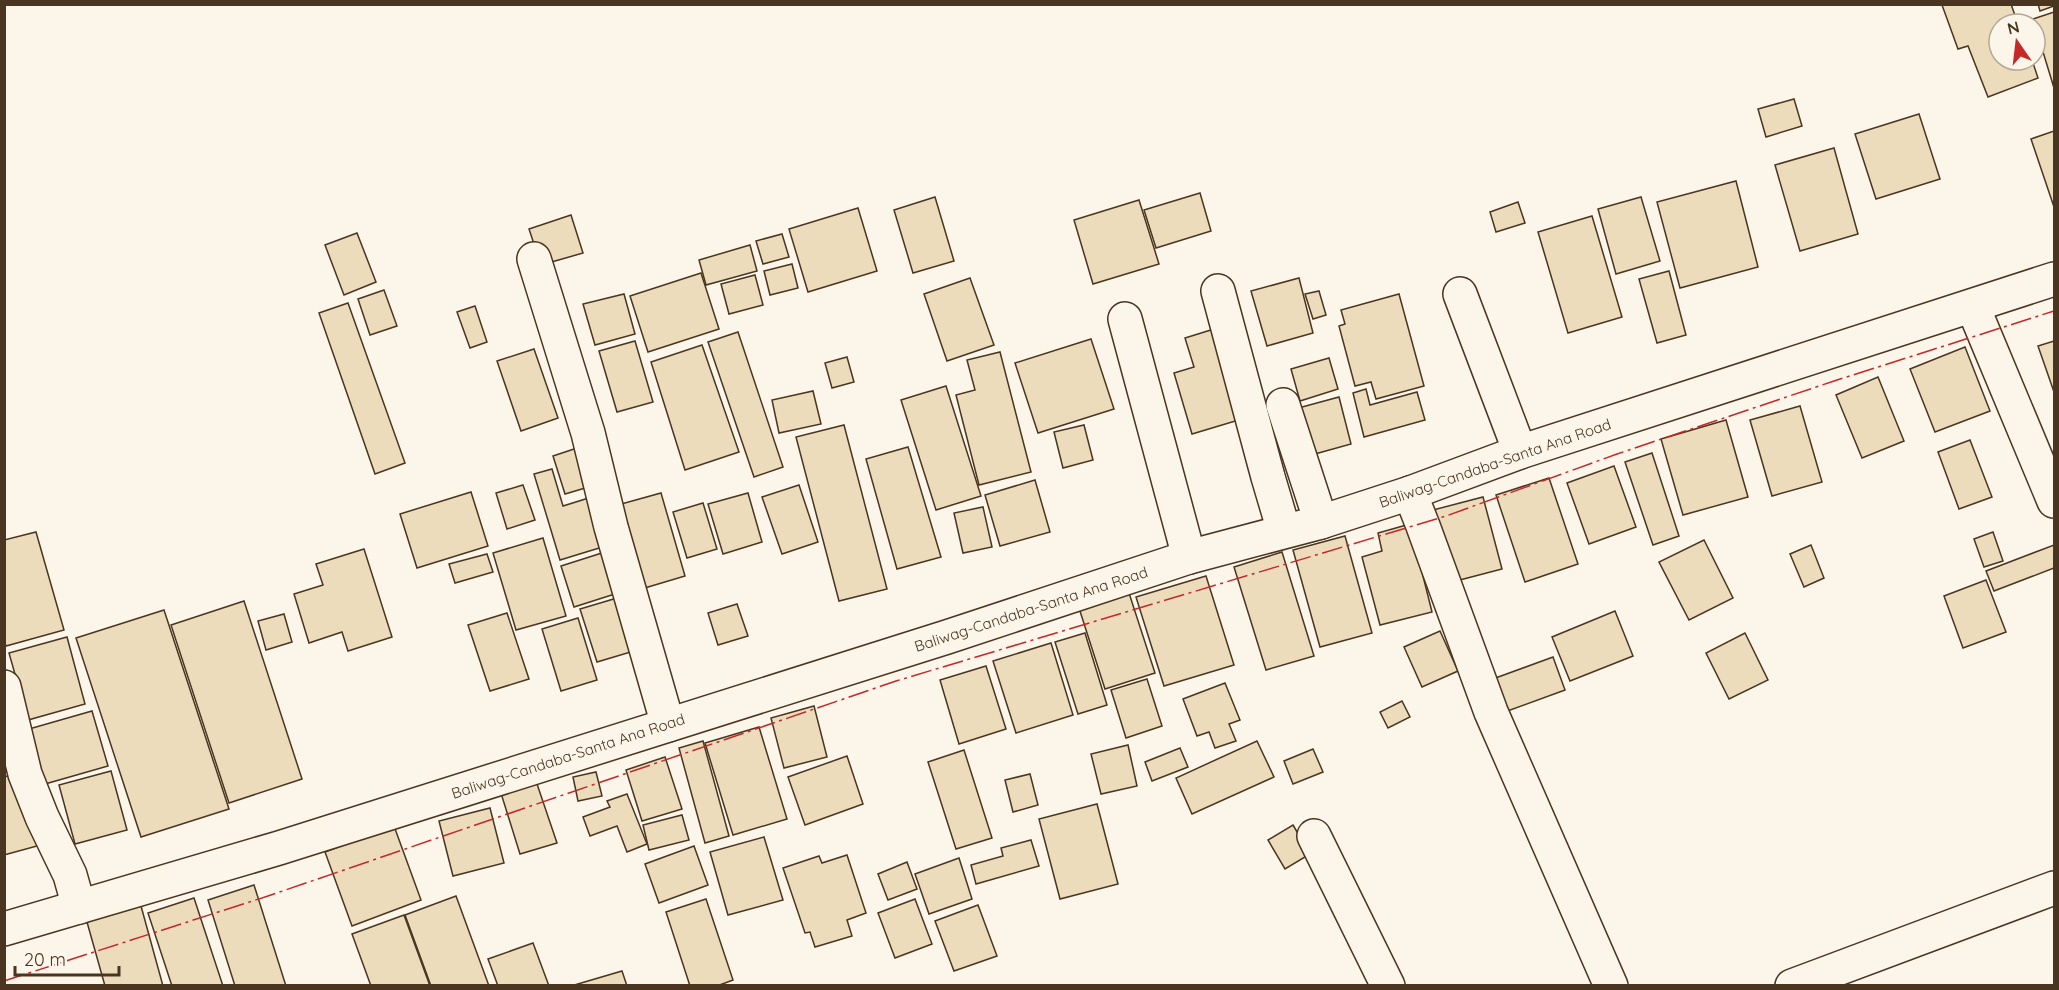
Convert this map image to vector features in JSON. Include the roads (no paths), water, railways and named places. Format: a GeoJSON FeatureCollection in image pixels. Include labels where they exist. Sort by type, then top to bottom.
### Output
{"type":"FeatureCollection","features":[{"type":"Feature","properties":{"kind":"main road"},"geometry":{"type":"LineString","coordinates":[[534,259],[588,433],[611,527],[668,725]]}},
{"type":"Feature","properties":{"kind":"main road","name":"Baliwag-Candaba-Santa Ana Road"},"geometry":{"type":"LineString","coordinates":[[4,929],[279,848],[946,637],[1189,557],[1321,522],[1520,453],[2055,279]]}},
{"type":"Feature","properties":{"kind":"main road"},"geometry":{"type":"LineString","coordinates":[[1218,291],[1284,531]]}},
{"type":"Feature","properties":{"kind":"main road"},"geometry":{"type":"LineString","coordinates":[[1460,294],[1520,453]]}},
{"type":"Feature","properties":{"kind":"main road"},"geometry":{"type":"LineString","coordinates":[[1973,307],[2055,501]]}},
{"type":"Feature","properties":{"kind":"main road"},"geometry":{"type":"LineString","coordinates":[[1125,319],[1189,557]]}},
{"type":"Feature","properties":{"kind":"main road"},"geometry":{"type":"LineString","coordinates":[[1283,405],[1321,522]]}},
{"type":"Feature","properties":{"kind":"main road"},"geometry":{"type":"LineString","coordinates":[[1410,493],[1491,712],[1611,986]]}},
{"type":"Feature","properties":{"kind":"main road"},"geometry":{"type":"LineString","coordinates":[[4,687],[25,774],[42,817],[70,875],[79,907]]}},
{"type":"Feature","properties":{"kind":"main road"},"geometry":{"type":"LineString","coordinates":[[1314,836],[1388,986]]}},
{"type":"Feature","properties":{"kind":"main road"},"geometry":{"type":"LineString","coordinates":[[1792,986],[2055,888]]}}]}
